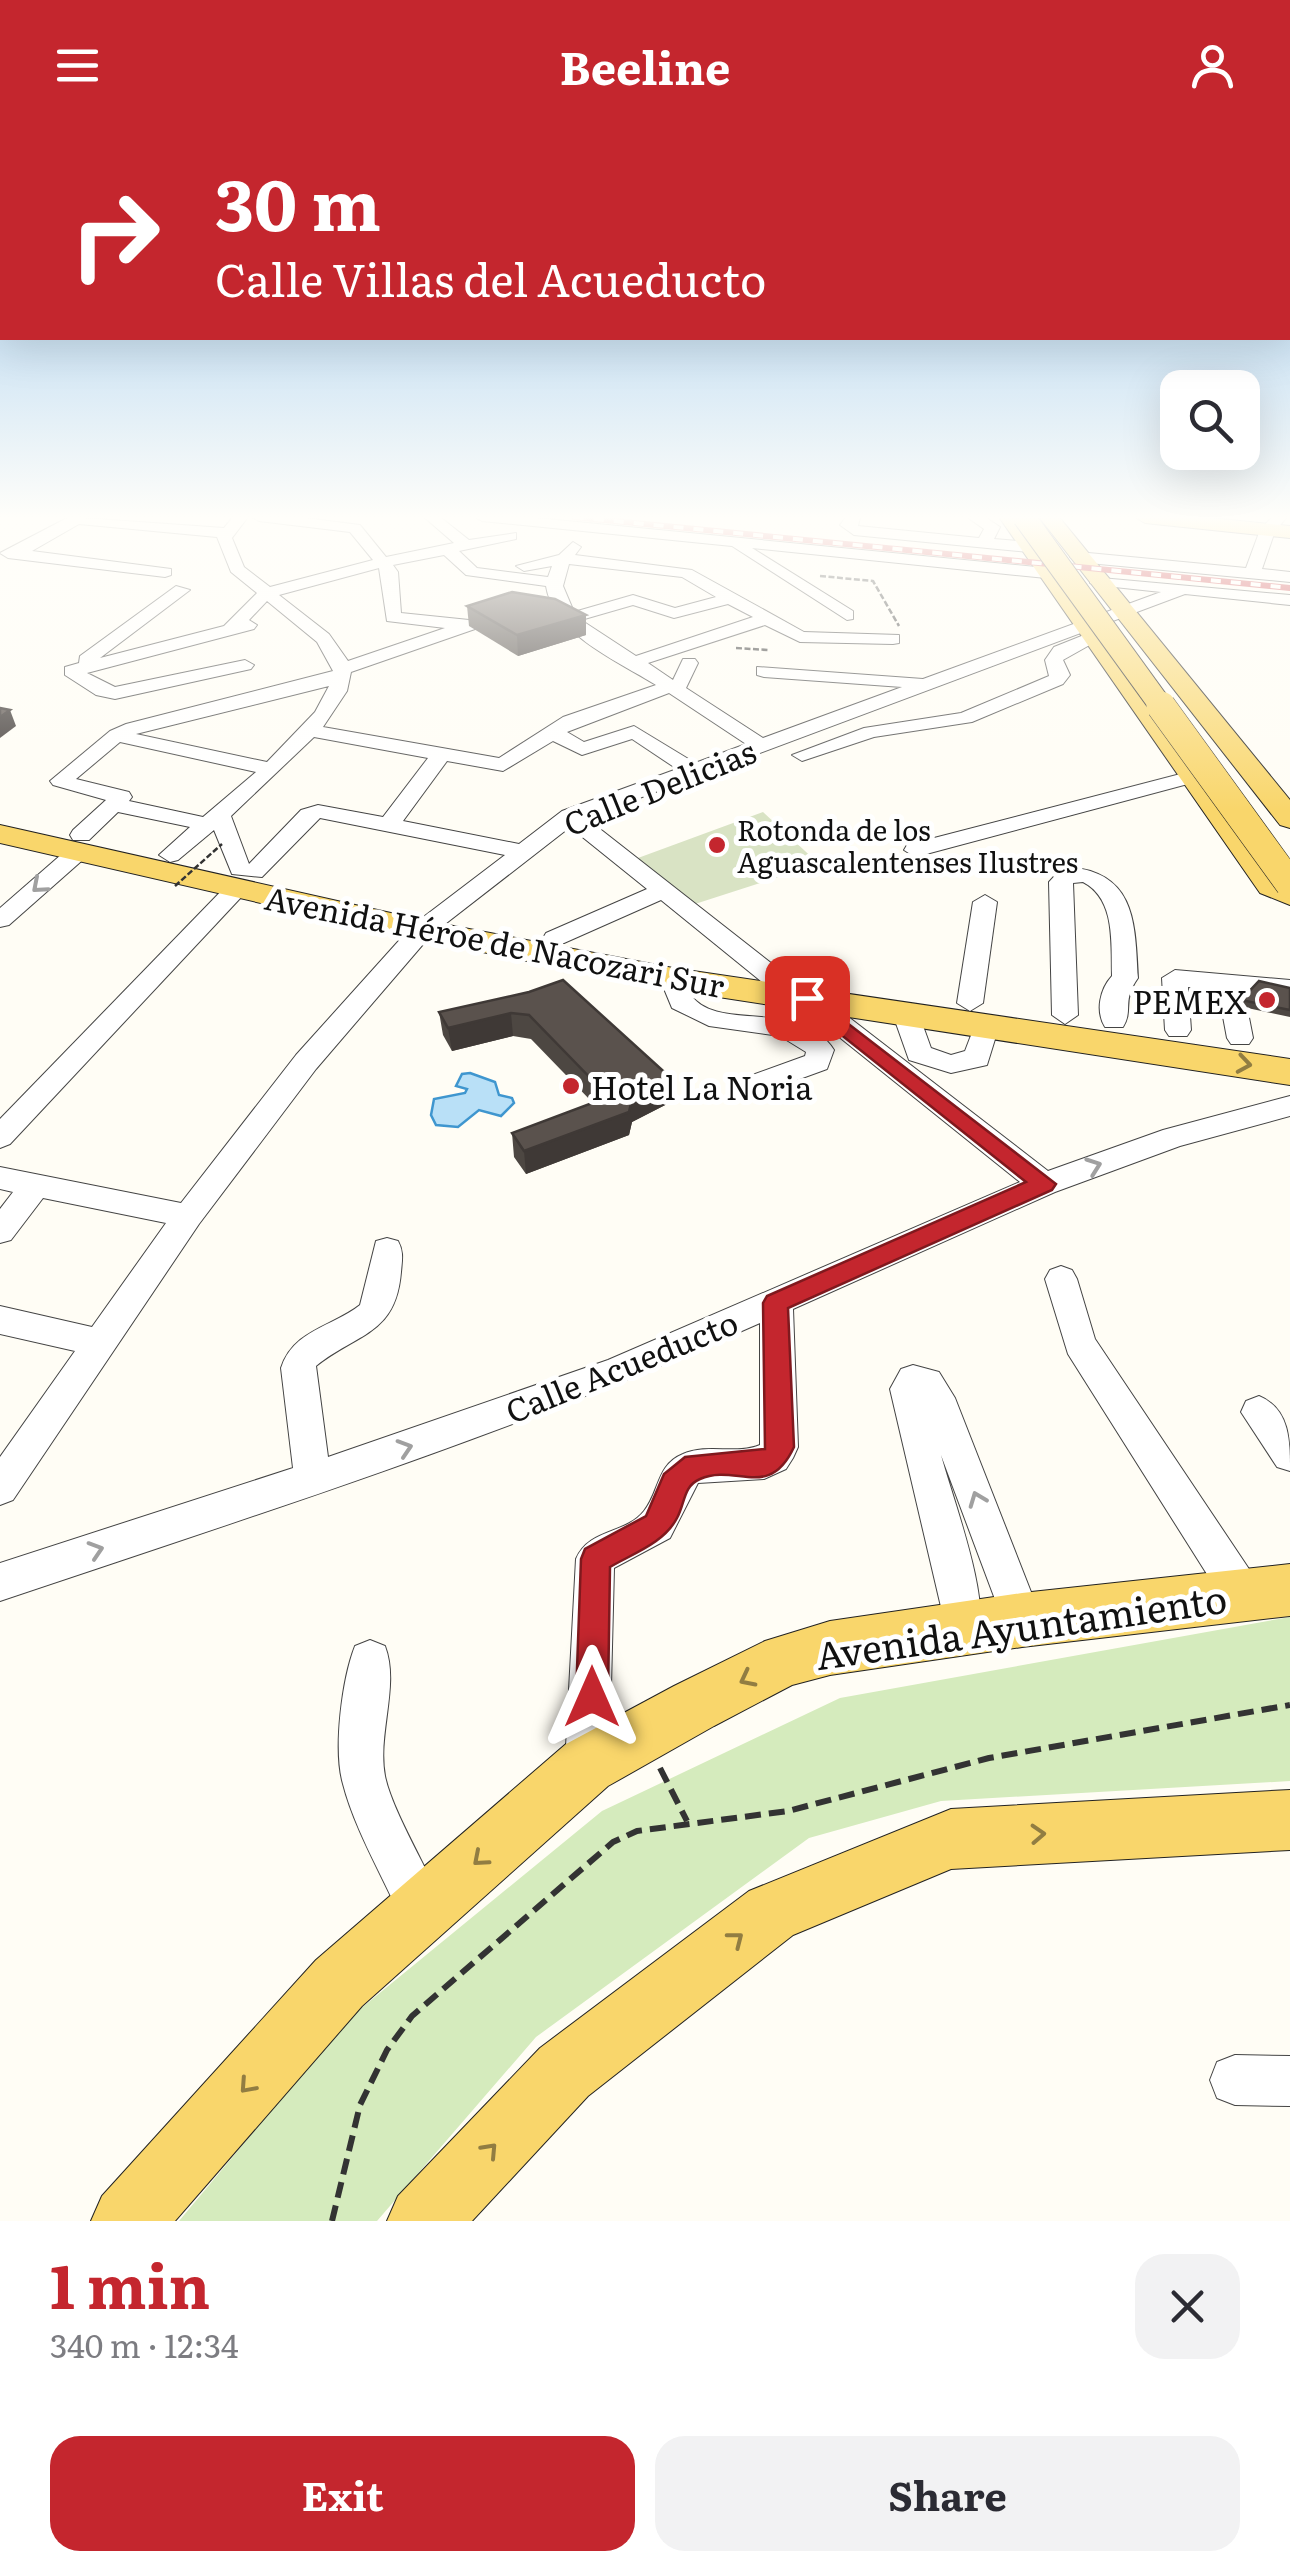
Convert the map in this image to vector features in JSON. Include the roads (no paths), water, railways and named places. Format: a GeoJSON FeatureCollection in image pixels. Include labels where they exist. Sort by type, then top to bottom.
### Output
{"type":"FeatureCollection","features":[{"type":"Feature","properties":{"kind":"main road"},"geometry":{"type":"LineString","coordinates":[[1075,615],[1271,886],[1290,896]]}},
{"type":"Feature","properties":{"kind":"main road"},"geometry":{"type":"LineString","coordinates":[[1101,615],[1290,884]]}},
{"type":"Feature","properties":{"kind":"main road"},"geometry":{"type":"LineString","coordinates":[[1113,615],[1290,840]]}},
{"type":"Feature","properties":{"kind":"main road"},"geometry":{"type":"LineString","coordinates":[[1125,615],[1286,808]]}},
{"type":"Feature","properties":{"kind":"main road","name":"Avenida Héroe de Nacozari Sur"},"geometry":{"type":"LineString","coordinates":[[0,817],[172,871],[239,868]]}},
{"type":"Feature","properties":{"kind":"main road","name":"Avenida Héroe de Nacozari Sur"},"geometry":{"type":"LineString","coordinates":[[0,834],[239,868],[431,922],[672,979],[766,984],[807,998],[905,1012],[1066,1015],[1290,1045]]}},
{"type":"Feature","properties":{"kind":"main road","name":"Avenida Héroe de Nacozari Sur"},"geometry":{"type":"LineString","coordinates":[[431,922],[555,938],[766,984],[979,1013],[1290,1072]]}},
{"type":"Feature","properties":{"kind":"main road","name":"Avenida Ayuntamiento"},"geometry":{"type":"LineString","coordinates":[[127,2221],[339,1983],[587,1765],[643,1734],[784,1660],[830,1648],[962,1627],[1266,1592]]}},
{"type":"Feature","properties":{"kind":"main road"},"geometry":{"type":"LineString","coordinates":[[423,2221],[564,2072],[771,1912],[951,1839],[1290,1820]]}},
{"type":"Feature","properties":{"kind":"street"},"geometry":{"type":"LineString","coordinates":[[72,671],[149,615]]}},
{"type":"Feature","properties":{"kind":"street"},"geometry":{"type":"LineString","coordinates":[[230,630],[245,615]]}},
{"type":"Feature","properties":{"kind":"street"},"geometry":{"type":"LineString","coordinates":[[2,916],[121,797],[60,781],[116,735],[302,688],[477,623],[394,615]]}},
{"type":"Feature","properties":{"kind":"street"},"geometry":{"type":"LineString","coordinates":[[564,615],[761,745]]}},
{"type":"Feature","properties":{"kind":"street"},"geometry":{"type":"LineString","coordinates":[[572,621],[593,615]]}},
{"type":"Feature","properties":{"kind":"street"},"geometry":{"type":"LineString","coordinates":[[758,615],[800,637],[893,639]]}},
{"type":"Feature","properties":{"kind":"street","name":"Calle Delicias"},"geometry":{"type":"LineString","coordinates":[[0,1488],[188,1216],[306,1062],[431,922],[520,851],[570,816],[924,683],[1087,631],[1098,615]]}},
{"type":"Feature","properties":{"kind":"street"},"geometry":{"type":"LineString","coordinates":[[72,671],[276,617],[333,649],[396,651]]}},
{"type":"Feature","properties":{"kind":"street"},"geometry":{"type":"LineString","coordinates":[[772,623],[762,680],[924,683]]}},
{"type":"Feature","properties":{"kind":"street"},"geometry":{"type":"LineString","coordinates":[[634,662],[772,623]]}},
{"type":"Feature","properties":{"kind":"street"},"geometry":{"type":"LineString","coordinates":[[802,755],[871,732],[965,718],[1056,680],[1061,675],[1054,660],[1060,650],[1087,631]]}},
{"type":"Feature","properties":{"kind":"street"},"geometry":{"type":"LineString","coordinates":[[210,635],[248,668],[260,700]]}},
{"type":"Feature","properties":{"kind":"street"},"geometry":{"type":"LineString","coordinates":[[172,871],[212,818],[270,769],[332,706],[342,673],[333,649]]}},
{"type":"Feature","properties":{"kind":"street"},"geometry":{"type":"LineString","coordinates":[[311,730],[503,764],[551,731],[671,688],[680,683],[689,663]]}},
{"type":"Feature","properties":{"kind":"street"},"geometry":{"type":"LineString","coordinates":[[72,671],[103,691],[127,692],[248,668]]}},
{"type":"Feature","properties":{"kind":"street"},"geometry":{"type":"LineString","coordinates":[[551,731],[582,749],[634,732],[693,771]]}},
{"type":"Feature","properties":{"kind":"street"},"geometry":{"type":"LineString","coordinates":[[116,735],[270,769]]}},
{"type":"Feature","properties":{"kind":"street"},"geometry":{"type":"LineString","coordinates":[[390,823],[442,756]]}},
{"type":"Feature","properties":{"kind":"street"},"geometry":{"type":"LineString","coordinates":[[915,850],[1192,776]]}},
{"type":"Feature","properties":{"kind":"street"},"geometry":{"type":"LineString","coordinates":[[115,805],[212,818]]}},
{"type":"Feature","properties":{"kind":"street"},"geometry":{"type":"LineString","coordinates":[[0,1136],[239,868],[312,812],[390,823],[520,851]]}},
{"type":"Feature","properties":{"kind":"street"},"geometry":{"type":"LineString","coordinates":[[570,816],[694,917],[766,984],[752,1013],[738,1020]]}},
{"type":"Feature","properties":{"kind":"street"},"geometry":{"type":"LineString","coordinates":[[212,818],[239,868]]}},
{"type":"Feature","properties":{"kind":"street"},"geometry":{"type":"LineString","coordinates":[[1066,1015],[1061,882],[1069,874],[1083,873],[1107,885],[1122,916],[1125,978],[1114,990],[1114,1022]]}},
{"type":"Feature","properties":{"kind":"street"},"geometry":{"type":"LineString","coordinates":[[555,938],[661,891]]}},
{"type":"Feature","properties":{"kind":"street"},"geometry":{"type":"LineString","coordinates":[[979,1013],[985,902]]}},
{"type":"Feature","properties":{"kind":"street"},"geometry":{"type":"LineString","coordinates":[[1178,1030],[1175,978],[1290,988]]}},
{"type":"Feature","properties":{"kind":"street"},"geometry":{"type":"LineString","coordinates":[[672,979],[681,1002],[709,1017],[802,1035],[814,1041],[820,1050],[817,1062],[743,1089]]}},
{"type":"Feature","properties":{"kind":"street"},"geometry":{"type":"LineString","coordinates":[[1229,982],[1240,1038]]}},
{"type":"Feature","properties":{"kind":"street"},"geometry":{"type":"LineString","coordinates":[[807,998],[1044,1184]]}},
{"type":"Feature","properties":{"kind":"street","name":"Calle Acueducto"},"geometry":{"type":"LineString","coordinates":[[1,1583],[620,1370],[1044,1184],[1174,1137],[1290,1106]]}},
{"type":"Feature","properties":{"kind":"street"},"geometry":{"type":"LineString","coordinates":[[0,1178],[188,1216]]}},
{"type":"Feature","properties":{"kind":"street"},"geometry":{"type":"LineString","coordinates":[[0,1231],[36,1185]]}},
{"type":"Feature","properties":{"kind":"street"},"geometry":{"type":"LineString","coordinates":[[314,1478],[298,1368],[301,1358],[373,1314],[385,1294],[387,1250]]}},
{"type":"Feature","properties":{"kind":"street"},"geometry":{"type":"LineString","coordinates":[[1061,1279],[1080,1344],[1266,1592]]}},
{"type":"Feature","properties":{"kind":"street"},"geometry":{"type":"LineString","coordinates":[[587,1765],[595,1559],[656,1526],[667,1509],[674,1483],[695,1466],[765,1464],[775,1458],[780,1447],[776,1303]]}},
{"type":"Feature","properties":{"kind":"street"},"geometry":{"type":"LineString","coordinates":[[0,1320],[100,1343]]}},
{"type":"Feature","properties":{"kind":"street"},"geometry":{"type":"LineString","coordinates":[[962,1627],[960,1597],[910,1408],[908,1389],[913,1380],[927,1383],[937,1398],[1022,1620]]}},
{"type":"Feature","properties":{"kind":"street"},"geometry":{"type":"LineString","coordinates":[[1259,1412],[1290,1455]]}},
{"type":"Feature","properties":{"kind":"street"},"geometry":{"type":"LineString","coordinates":[[370,1661],[360,1746],[364,1782],[422,1910]]}},
{"type":"Feature","properties":{"kind":"street"},"geometry":{"type":"LineString","coordinates":[[1235,2080],[1290,2080]]}},
{"type":"Feature","properties":{"kind":"water"},"geometry":{"type":"Polygon","coordinates":[[[462,1074],[495,1082],[499,1095],[512,1098],[514,1103],[501,1116],[479,1110],[458,1127],[436,1125],[431,1115],[434,1099],[465,1093],[467,1089],[456,1086],[462,1074]]]}},
{"type":"Feature","properties":{"kind":"place","name":"Rotonda de los Aguascalentenses Ilustres"},"geometry":{"type":"Point","coordinates":[717,845]}},
{"type":"Feature","properties":{"kind":"place","name":"PEMEX"},"geometry":{"type":"Point","coordinates":[1267,1000]}},
{"type":"Feature","properties":{"kind":"place","name":"Hotel La Noria"},"geometry":{"type":"Point","coordinates":[571,1086]}}]}
